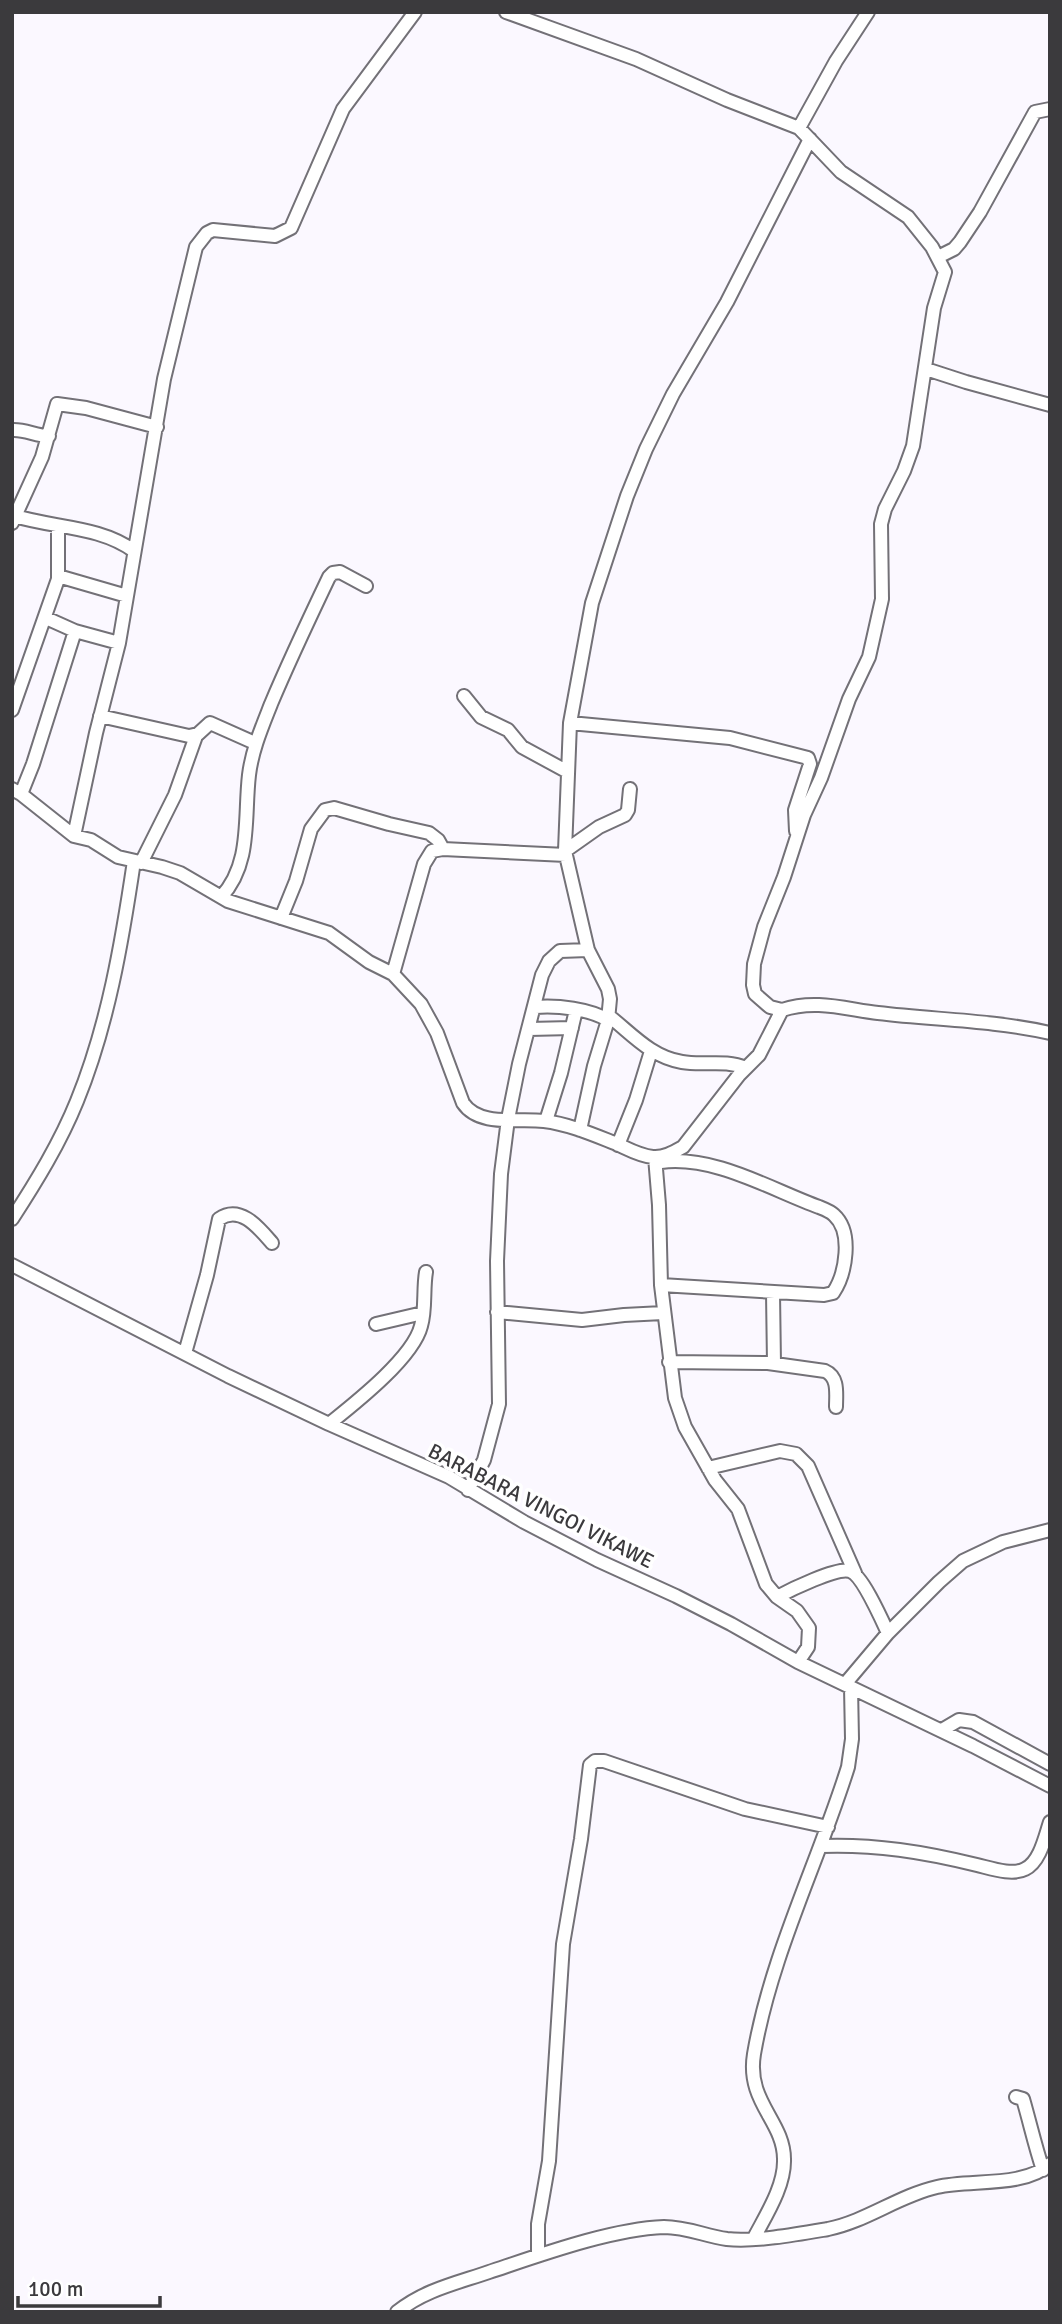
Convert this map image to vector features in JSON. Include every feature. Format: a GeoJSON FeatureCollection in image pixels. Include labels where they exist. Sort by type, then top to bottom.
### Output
{"type":"FeatureCollection","features":[{"type":"Feature","properties":{"kind":"street"},"geometry":{"type":"LineString","coordinates":[[74,836],[119,643],[164,379],[196,247],[207,233],[213,230],[275,236],[286,233],[291,228],[343,109],[415,12]]}},
{"type":"Feature","properties":{"kind":"street"},"geometry":{"type":"LineString","coordinates":[[506,12],[636,59],[727,100],[799,128],[841,172],[908,217],[938,257],[945,274],[934,308],[911,454],[885,509],[881,524],[882,599],[869,657],[849,699],[764,927],[754,964],[753,985],[755,994],[770,1007],[782,1010],[794,1006],[821,1004],[877,1013],[968,1019],[1048,1029]]}},
{"type":"Feature","properties":{"kind":"street"},"geometry":{"type":"LineString","coordinates":[[799,128],[836,61],[868,12]]}},
{"type":"Feature","properties":{"kind":"street"},"geometry":{"type":"LineString","coordinates":[[938,257],[955,248],[966,234],[1032,116],[1038,110],[1050,109]]}},
{"type":"Feature","properties":{"kind":"street"},"geometry":{"type":"LineString","coordinates":[[580,1130],[594,1066],[609,1018],[608,989],[588,950],[565,853],[570,723],[592,603],[627,496],[646,449],[667,406],[727,302],[810,139]]}},
{"type":"Feature","properties":{"kind":"street"},"geometry":{"type":"LineString","coordinates":[[926,369],[966,383],[1050,405]]}},
{"type":"Feature","properties":{"kind":"street"},"geometry":{"type":"LineString","coordinates":[[134,551],[113,537],[14,520],[49,436],[58,403],[157,427]]}},
{"type":"Feature","properties":{"kind":"street"},"geometry":{"type":"LineString","coordinates":[[12,430],[49,436]]}},
{"type":"Feature","properties":{"kind":"street"},"geometry":{"type":"LineString","coordinates":[[12,710],[46,618],[58,576],[58,527]]}},
{"type":"Feature","properties":{"kind":"street"},"geometry":{"type":"LineString","coordinates":[[221,897],[234,880],[240,863],[246,835],[249,776],[255,743],[282,676],[333,573],[340,572],[366,586]]}},
{"type":"Feature","properties":{"kind":"street"},"geometry":{"type":"LineString","coordinates":[[58,576],[127,596]]}},
{"type":"Feature","properties":{"kind":"street"},"geometry":{"type":"LineString","coordinates":[[46,618],[75,631],[119,643]]}},
{"type":"Feature","properties":{"kind":"street"},"geometry":{"type":"LineString","coordinates":[[75,631],[38,748],[17,791],[74,836],[90,840],[118,857],[180,873],[221,897],[329,933],[369,962],[394,974],[421,1004],[437,1033],[458,1092],[469,1112],[492,1119],[546,1121],[580,1130],[656,1160],[674,1160],[716,1168],[833,1213],[840,1222],[844,1236],[842,1273],[833,1293],[814,1296],[661,1285]]}},
{"type":"Feature","properties":{"kind":"street"},"geometry":{"type":"LineString","coordinates":[[464,696],[481,717],[508,730],[522,747],[568,772]]}},
{"type":"Feature","properties":{"kind":"street"},"geometry":{"type":"LineString","coordinates":[[100,716],[196,736]]}},
{"type":"Feature","properties":{"kind":"street"},"geometry":{"type":"LineString","coordinates":[[12,1219],[77,1102],[115,975],[137,862],[176,795],[196,736],[210,723],[255,743]]}},
{"type":"Feature","properties":{"kind":"street"},"geometry":{"type":"LineString","coordinates":[[570,723],[730,738],[808,758],[810,764],[795,810],[797,835]]}},
{"type":"Feature","properties":{"kind":"street"},"geometry":{"type":"LineString","coordinates":[[394,974],[424,864],[432,851],[443,849],[565,853],[599,827],[625,814],[630,803],[630,789]]}},
{"type":"Feature","properties":{"kind":"street"},"geometry":{"type":"LineString","coordinates":[[281,918],[311,829],[325,810],[334,808],[389,824],[419,829],[438,840],[443,849]]}},
{"type":"Feature","properties":{"kind":"street"},"geometry":{"type":"LineString","coordinates":[[468,1489],[484,1460],[499,1404],[498,1219],[508,1119],[519,1064],[542,975],[549,961],[560,951],[588,950]]}},
{"type":"Feature","properties":{"kind":"street"},"geometry":{"type":"LineString","coordinates":[[535,1007],[550,1005],[609,1018],[651,1051],[681,1062],[728,1062],[746,1068]]}},
{"type":"Feature","properties":{"kind":"street"},"geometry":{"type":"LineString","coordinates":[[546,1121],[576,1010]]}},
{"type":"Feature","properties":{"kind":"street"},"geometry":{"type":"LineString","coordinates":[[656,1160],[683,1147],[768,1041],[782,1010]]}},
{"type":"Feature","properties":{"kind":"street"},"geometry":{"type":"LineString","coordinates":[[529,1029],[572,1028]]}},
{"type":"Feature","properties":{"kind":"street"},"geometry":{"type":"LineString","coordinates":[[618,1145],[651,1051]]}},
{"type":"Feature","properties":{"kind":"street"},"geometry":{"type":"LineString","coordinates":[[656,1160],[663,1313],[669,1362],[680,1415],[708,1468],[738,1508],[766,1584],[777,1597],[797,1611],[810,1632],[808,1647],[798,1662]]}},
{"type":"Feature","properties":{"kind":"street"},"geometry":{"type":"LineString","coordinates":[[185,1353],[207,1275],[219,1219],[229,1214],[246,1217],[257,1225],[272,1243]]}},
{"type":"Feature","properties":{"kind":"street","name":"BARABARA VINGOI VIKAWE"},"geometry":{"type":"LineString","coordinates":[[12,1265],[329,1424],[449,1477],[562,1542],[731,1624],[798,1662],[942,1730],[1050,1786]]}},
{"type":"Feature","properties":{"kind":"street"},"geometry":{"type":"LineString","coordinates":[[329,1424],[358,1402],[396,1364],[421,1330],[426,1272]]}},
{"type":"Feature","properties":{"kind":"street"},"geometry":{"type":"LineString","coordinates":[[773,1293],[774,1364]]}},
{"type":"Feature","properties":{"kind":"street"},"geometry":{"type":"LineString","coordinates":[[497,1312],[582,1320],[624,1314],[663,1313]]}},
{"type":"Feature","properties":{"kind":"street"},"geometry":{"type":"LineString","coordinates":[[376,1324],[423,1313]]}},
{"type":"Feature","properties":{"kind":"street"},"geometry":{"type":"LineString","coordinates":[[669,1362],[774,1364],[830,1374],[835,1383],[836,1407]]}},
{"type":"Feature","properties":{"kind":"street"},"geometry":{"type":"LineString","coordinates":[[708,1468],[780,1451],[789,1451],[804,1460],[855,1573],[888,1633]]}},
{"type":"Feature","properties":{"kind":"street"},"geometry":{"type":"LineString","coordinates":[[754,2238],[776,2190],[784,2162],[780,2138],[755,2086],[755,2053],[775,1967],[848,1767],[852,1739],[848,1685],[888,1633],[963,1561],[1003,1542],[1050,1530]]}},
{"type":"Feature","properties":{"kind":"street"},"geometry":{"type":"LineString","coordinates":[[777,1597],[843,1571],[855,1573]]}},
{"type":"Feature","properties":{"kind":"street"},"geometry":{"type":"LineString","coordinates":[[942,1730],[959,1720],[973,1722],[1050,1764]]}},
{"type":"Feature","properties":{"kind":"street"},"geometry":{"type":"LineString","coordinates":[[538,2255],[538,2224],[549,2161],[563,1944],[581,1839],[590,1765],[595,1761],[604,1761],[745,1809],[828,1827]]}},
{"type":"Feature","properties":{"kind":"street"},"geometry":{"type":"LineString","coordinates":[[821,1846],[855,1845],[905,1849],[996,1870],[1022,1871],[1039,1852],[1050,1822]]}},
{"type":"Feature","properties":{"kind":"street"},"geometry":{"type":"LineString","coordinates":[[397,2312],[421,2296],[444,2286],[538,2255],[644,2229],[677,2227],[727,2239],[828,2229],[852,2223],[903,2198],[935,2187],[1021,2177],[1046,2167],[1028,2121],[1023,2099],[1016,2097]]}}]}
